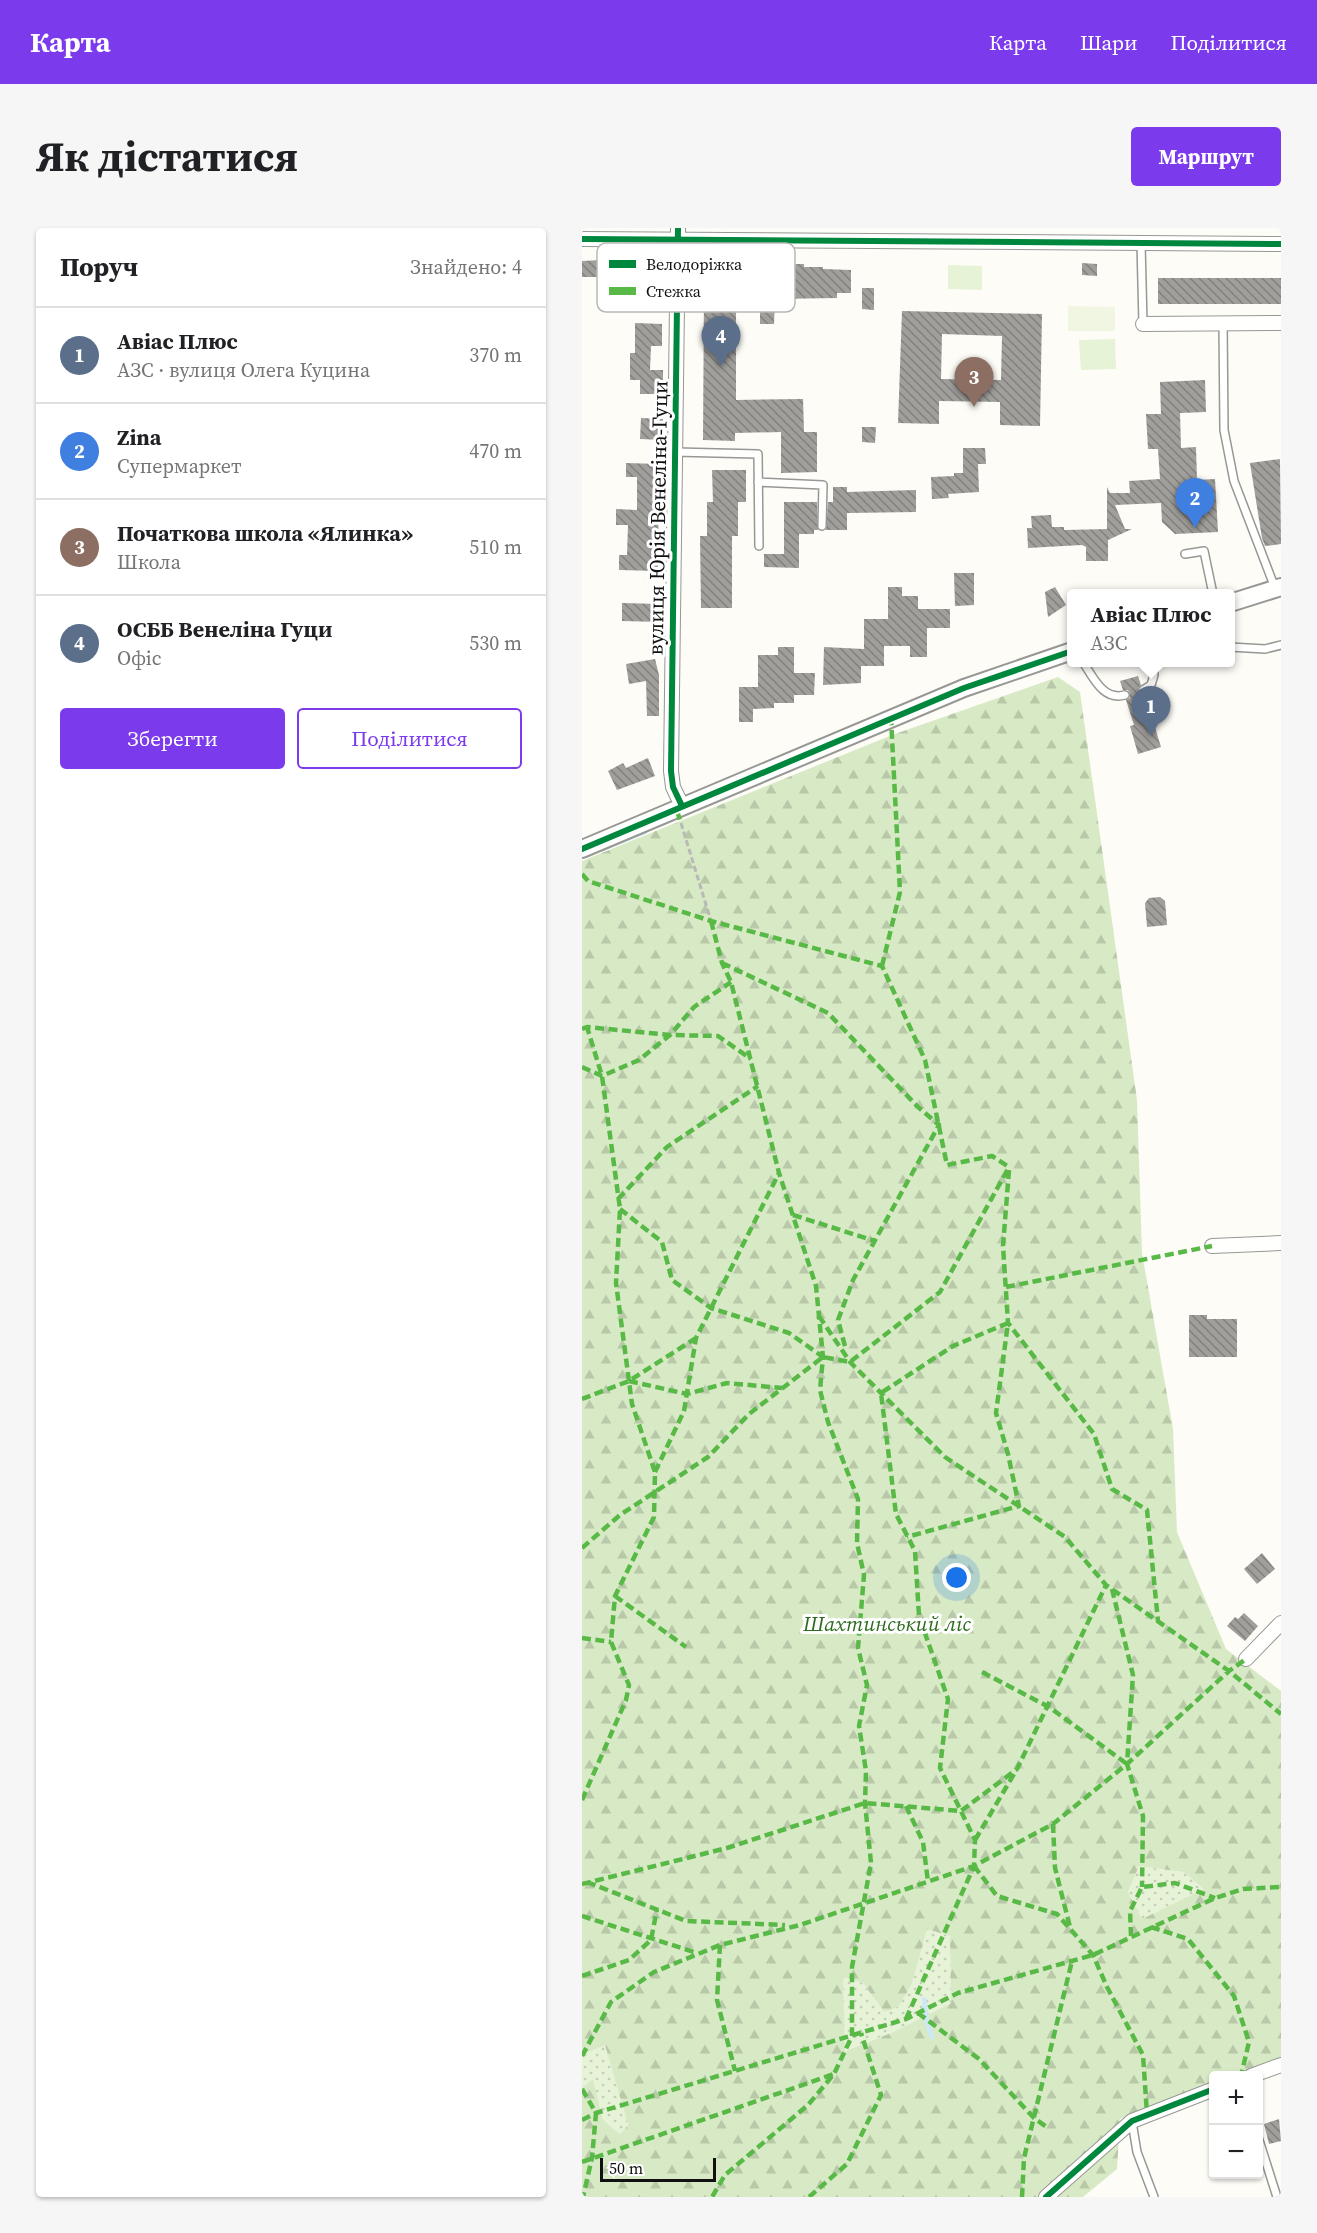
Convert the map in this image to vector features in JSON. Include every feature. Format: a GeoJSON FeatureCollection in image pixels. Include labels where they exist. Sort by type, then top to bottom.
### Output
{"type":"FeatureCollection","features":[{"type":"Feature","properties":{"kind":"street"},"geometry":{"type":"LineString","coordinates":[[582,239],[678,234],[1281,244]]}},
{"type":"Feature","properties":{"kind":"street","name":"вулиця Юрія Венеліна-Гуци"},"geometry":{"type":"LineString","coordinates":[[677,312],[671,771],[673,788],[681,806]]}},
{"type":"Feature","properties":{"kind":"street"},"geometry":{"type":"LineString","coordinates":[[1143,324],[1281,323]]}},
{"type":"Feature","properties":{"kind":"street"},"geometry":{"type":"LineString","coordinates":[[1235,601],[1278,588]]}},
{"type":"Feature","properties":{"kind":"street"},"geometry":{"type":"LineString","coordinates":[[582,849],[964,688],[1067,652]]}},
{"type":"Feature","properties":{"kind":"street"},"geometry":{"type":"LineString","coordinates":[[1212,1246],[1281,1243]]}},
{"type":"Feature","properties":{"kind":"street"},"geometry":{"type":"LineString","coordinates":[[1246,1659],[1281,1623]]}},
{"type":"Feature","properties":{"kind":"street"},"geometry":{"type":"LineString","coordinates":[[1263,2072],[1281,2065]]}},
{"type":"Feature","properties":{"kind":"street"},"geometry":{"type":"LineString","coordinates":[[1046,2197],[1132,2121],[1209,2091]]}},
{"type":"Feature","properties":{"kind":"lane"},"geometry":{"type":"LineString","coordinates":[[1141,243],[1143,324]]}},
{"type":"Feature","properties":{"kind":"lane"},"geometry":{"type":"LineString","coordinates":[[1223,323],[1224,430],[1234,481],[1278,588]]}},
{"type":"Feature","properties":{"kind":"lane"},"geometry":{"type":"LineString","coordinates":[[675,452],[758,454],[759,546]]}},
{"type":"Feature","properties":{"kind":"lane"},"geometry":{"type":"LineString","coordinates":[[758,482],[823,485],[822,526]]}},
{"type":"Feature","properties":{"kind":"lane"},"geometry":{"type":"LineString","coordinates":[[1185,554],[1204,551],[1212,589]]}},
{"type":"Feature","properties":{"kind":"lane"},"geometry":{"type":"LineString","coordinates":[[1235,647],[1265,649],[1281,645]]}},
{"type":"Feature","properties":{"kind":"lane"},"geometry":{"type":"LineString","coordinates":[[1086,667],[1099,686],[1109,695],[1119,697],[1125,695]]}},
{"type":"Feature","properties":{"kind":"lane"},"geometry":{"type":"LineString","coordinates":[[1143,690],[1151,685],[1153,667]]}},
{"type":"Feature","properties":{"kind":"lane"},"geometry":{"type":"LineString","coordinates":[[1132,2121],[1137,2152],[1154,2197]]}},
{"type":"Feature","properties":{"kind":"lane"},"geometry":{"type":"LineString","coordinates":[[1263,2154],[1277,2197]]}},
{"type":"Feature","properties":{"kind":"path"},"geometry":{"type":"LineString","coordinates":[[681,823],[711,921]]}},
{"type":"Feature","properties":{"kind":"green space"},"geometry":{"type":"Polygon","coordinates":[[[948,265],[982,266],[982,290],[948,289],[948,265]]]}},
{"type":"Feature","properties":{"kind":"green space"},"geometry":{"type":"Polygon","coordinates":[[[1068,306],[1115,307],[1115,331],[1068,331],[1068,306]]]}},
{"type":"Feature","properties":{"kind":"green space"},"geometry":{"type":"Polygon","coordinates":[[[1115,339],[1116,369],[1081,370],[1079,340],[1115,339]]]}},
{"type":"Feature","properties":{"kind":"green space","name":"Шахтинський ліс"},"geometry":{"type":"Polygon","coordinates":[[[1058,677],[1080,692],[1137,1100],[1142,1253],[1173,1429],[1177,1532],[1226,1649],[1281,1691],[1281,2059],[1248,2071],[1209,2071],[1209,2086],[1120,2119],[1117,2169],[1083,2197],[582,2197],[582,2088],[593,2079],[603,2120],[620,2134],[628,2125],[605,2045],[582,2055],[582,861],[892,735],[1058,677]],[[1139,1866],[1128,1892],[1142,1919],[1204,1889],[1183,1872],[1139,1866]],[[927,1929],[912,1984],[898,2007],[884,2012],[863,1983],[843,1977],[845,2051],[891,2033],[951,2003],[950,1936],[927,1929]]]}},
{"type":"Feature","properties":{"kind":"green space"},"geometry":{"type":"Polygon","coordinates":[[[1139,1866],[1183,1872],[1205,1889],[1142,1919],[1128,1892],[1139,1866]]]}},
{"type":"Feature","properties":{"kind":"green space"},"geometry":{"type":"Polygon","coordinates":[[[927,1928],[950,1936],[951,2003],[891,2033],[844,2051],[843,1977],[863,1983],[884,2012],[912,1985],[927,1928]]]}},
{"type":"Feature","properties":{"kind":"green space"},"geometry":{"type":"Polygon","coordinates":[[[605,2044],[628,2125],[620,2134],[603,2120],[593,2080],[582,2088],[582,2055],[605,2044]]]}},
{"type":"Feature","properties":{"kind":"building"},"geometry":{"type":"Polygon","coordinates":[[[597,260],[597,277],[582,277],[582,261],[597,260]]]}},
{"type":"Feature","properties":{"kind":"building"},"geometry":{"type":"Polygon","coordinates":[[[1082,263],[1097,264],[1097,276],[1082,275],[1082,263]]]}},
{"type":"Feature","properties":{"kind":"building"},"geometry":{"type":"Polygon","coordinates":[[[795,264],[804,264],[804,267],[851,270],[851,293],[837,293],[837,298],[795,299],[795,264]]]}},
{"type":"Feature","properties":{"kind":"building"},"geometry":{"type":"Polygon","coordinates":[[[1158,278],[1281,278],[1281,304],[1158,304],[1158,278]]]}},
{"type":"Feature","properties":{"kind":"building"},"geometry":{"type":"Polygon","coordinates":[[[862,288],[874,288],[874,310],[862,309],[862,288]]]}},
{"type":"Feature","properties":{"kind":"building"},"geometry":{"type":"Polygon","coordinates":[[[902,311],[1042,314],[1040,426],[1000,425],[1000,402],[939,401],[939,424],[898,423],[902,311]],[[942,334],[941,379],[1001,380],[1002,336],[942,334]]]}},
{"type":"Feature","properties":{"kind":"building"},"geometry":{"type":"Polygon","coordinates":[[[704,312],[736,312],[736,400],[803,399],[804,432],[817,432],[817,472],[781,473],[781,432],[735,433],[735,441],[703,440],[704,312]]]}},
{"type":"Feature","properties":{"kind":"building"},"geometry":{"type":"Polygon","coordinates":[[[760,312],[774,312],[774,324],[760,324],[760,312]]]}},
{"type":"Feature","properties":{"kind":"building"},"geometry":{"type":"Polygon","coordinates":[[[635,323],[662,324],[662,346],[651,346],[650,370],[663,370],[663,394],[640,394],[640,380],[630,380],[630,353],[635,353],[635,323]]]}},
{"type":"Feature","properties":{"kind":"building"},"geometry":{"type":"Polygon","coordinates":[[[1205,380],[1206,412],[1180,413],[1181,448],[1196,447],[1197,480],[1215,479],[1218,532],[1175,534],[1162,522],[1161,503],[1115,505],[1125,529],[1132,529],[1108,540],[1108,561],[1086,561],[1086,547],[1082,545],[1028,548],[1027,528],[1032,528],[1031,516],[1051,515],[1052,527],[1064,527],[1064,530],[1107,529],[1107,487],[1110,493],[1130,493],[1129,481],[1160,479],[1158,449],[1148,449],[1146,414],[1161,414],[1160,382],[1205,380]]]}},
{"type":"Feature","properties":{"kind":"building"},"geometry":{"type":"Polygon","coordinates":[[[641,418],[663,419],[663,440],[640,439],[641,418]]]}},
{"type":"Feature","properties":{"kind":"building"},"geometry":{"type":"Polygon","coordinates":[[[862,427],[876,427],[875,443],[862,442],[862,427]]]}},
{"type":"Feature","properties":{"kind":"building"},"geometry":{"type":"Polygon","coordinates":[[[963,448],[985,448],[986,464],[978,464],[979,492],[948,494],[949,498],[932,499],[931,477],[954,476],[954,473],[963,473],[963,448]]]}},
{"type":"Feature","properties":{"kind":"building"},"geometry":{"type":"Polygon","coordinates":[[[1280,459],[1281,544],[1265,546],[1250,463],[1280,459]]]}},
{"type":"Feature","properties":{"kind":"building"},"geometry":{"type":"Polygon","coordinates":[[[626,463],[659,464],[658,571],[619,570],[619,555],[627,555],[628,525],[616,525],[616,509],[637,510],[637,477],[626,477],[626,463]]]}},
{"type":"Feature","properties":{"kind":"building"},"geometry":{"type":"Polygon","coordinates":[[[712,470],[746,470],[746,502],[738,502],[738,536],[732,536],[732,608],[701,608],[700,536],[707,536],[707,502],[713,502],[712,470]]]}},
{"type":"Feature","properties":{"kind":"building"},"geometry":{"type":"Polygon","coordinates":[[[833,487],[847,487],[847,492],[916,490],[916,512],[847,513],[847,530],[826,530],[828,502],[833,502],[833,487]]]}},
{"type":"Feature","properties":{"kind":"building"},"geometry":{"type":"Polygon","coordinates":[[[784,502],[817,502],[818,530],[814,530],[814,534],[799,534],[799,568],[764,567],[764,554],[784,554],[784,502]]]}},
{"type":"Feature","properties":{"kind":"building"},"geometry":{"type":"Polygon","coordinates":[[[954,573],[974,573],[974,605],[955,606],[954,573]]]}},
{"type":"Feature","properties":{"kind":"building"},"geometry":{"type":"Polygon","coordinates":[[[888,587],[902,587],[902,596],[918,596],[918,609],[950,609],[950,628],[927,628],[927,657],[910,657],[910,646],[884,646],[884,666],[861,666],[861,683],[823,685],[824,647],[864,649],[864,619],[888,619],[888,587]]]}},
{"type":"Feature","properties":{"kind":"building"},"geometry":{"type":"Polygon","coordinates":[[[1055,587],[1066,605],[1048,617],[1045,592],[1055,587]]]}},
{"type":"Feature","properties":{"kind":"building"},"geometry":{"type":"Polygon","coordinates":[[[622,603],[660,604],[660,622],[622,621],[622,603]]]}},
{"type":"Feature","properties":{"kind":"building"},"geometry":{"type":"Polygon","coordinates":[[[778,647],[794,647],[794,673],[815,673],[814,695],[794,695],[794,703],[774,703],[774,708],[753,709],[753,722],[739,722],[739,687],[758,687],[758,655],[778,655],[778,647]]]}},
{"type":"Feature","properties":{"kind":"building"},"geometry":{"type":"Polygon","coordinates":[[[655,659],[659,675],[659,716],[647,716],[646,681],[629,684],[626,664],[655,659]]]}},
{"type":"Feature","properties":{"kind":"building"},"geometry":{"type":"Polygon","coordinates":[[[1138,676],[1141,685],[1138,692],[1145,695],[1161,747],[1138,754],[1130,726],[1134,725],[1126,700],[1130,698],[1130,694],[1128,690],[1123,690],[1120,681],[1138,676]]]}},
{"type":"Feature","properties":{"kind":"building"},"geometry":{"type":"Polygon","coordinates":[[[648,758],[655,776],[617,790],[608,771],[623,763],[626,768],[648,758]]]}},
{"type":"Feature","properties":{"kind":"building"},"geometry":{"type":"Polygon","coordinates":[[[1160,897],[1165,901],[1167,925],[1147,927],[1145,903],[1149,898],[1160,897]]]}},
{"type":"Feature","properties":{"kind":"building"},"geometry":{"type":"Polygon","coordinates":[[[1189,1315],[1207,1315],[1207,1319],[1237,1319],[1237,1357],[1189,1357],[1189,1315]]]}},
{"type":"Feature","properties":{"kind":"building"},"geometry":{"type":"Polygon","coordinates":[[[1262,1553],[1275,1569],[1257,1584],[1244,1569],[1262,1553]]]}},
{"type":"Feature","properties":{"kind":"building"},"geometry":{"type":"Polygon","coordinates":[[[1244,1613],[1258,1626],[1245,1641],[1227,1626],[1235,1617],[1238,1619],[1244,1613]]]}},
{"type":"Feature","properties":{"kind":"building"},"geometry":{"type":"Polygon","coordinates":[[[1279,2119],[1281,2141],[1269,2144],[1264,2124],[1279,2119]]]}},
{"type":"Feature","properties":{"kind":"waterway"},"geometry":{"type":"LineString","coordinates":[[600,850],[645,832]]}},
{"type":"Feature","properties":{"kind":"waterway"},"geometry":{"type":"LineString","coordinates":[[924,1999],[927,2023],[932,2037]]}},
{"type":"Feature","properties":{"kind":"marked path"},"geometry":{"type":"LineString","coordinates":[[882,966],[900,892],[891,718]]}},
{"type":"Feature","properties":{"kind":"marked path"},"geometry":{"type":"LineString","coordinates":[[677,811],[681,823]]}},
{"type":"Feature","properties":{"kind":"marked path"},"geometry":{"type":"LineString","coordinates":[[582,874],[588,881],[711,921],[882,966],[925,1060],[947,1165],[992,1156],[1009,1167]]}},
{"type":"Feature","properties":{"kind":"marked path"},"geometry":{"type":"LineString","coordinates":[[711,921],[722,963],[731,982],[779,1173],[816,1286],[823,1357],[820,1390],[828,1422],[858,1499],[857,1543],[864,1575],[858,1648],[867,1685],[859,1726],[866,1771],[865,1803],[871,1863],[852,1967],[852,2036],[834,2074],[808,2105],[725,2175],[712,2197]]}},
{"type":"Feature","properties":{"kind":"marked path"},"geometry":{"type":"LineString","coordinates":[[722,963],[828,1013],[918,1107],[939,1125],[853,1280],[838,1320],[846,1350]]}},
{"type":"Feature","properties":{"kind":"marked path"},"geometry":{"type":"LineString","coordinates":[[582,1067],[602,1076],[639,1060],[670,1035],[694,1007],[731,982]]}},
{"type":"Feature","properties":{"kind":"marked path"},"geometry":{"type":"LineString","coordinates":[[582,1029],[587,1027],[670,1035],[718,1036],[751,1059]]}},
{"type":"Feature","properties":{"kind":"marked path"},"geometry":{"type":"LineString","coordinates":[[582,1800],[626,1700],[629,1685],[611,1642],[615,1596],[654,1517],[655,1472],[632,1404],[616,1283],[620,1209],[602,1076],[587,1027]]}},
{"type":"Feature","properties":{"kind":"marked path"},"geometry":{"type":"LineString","coordinates":[[618,1199],[667,1147],[758,1086]]}},
{"type":"Feature","properties":{"kind":"marked path"},"geometry":{"type":"LineString","coordinates":[[582,1548],[620,1515],[708,1457],[749,1414],[823,1357],[850,1362],[940,1292],[1009,1167]]}},
{"type":"Feature","properties":{"kind":"marked path"},"geometry":{"type":"LineString","coordinates":[[1009,1170],[1003,1246],[1008,1323],[1094,1434],[1112,1489],[1147,1510],[1158,1621]]}},
{"type":"Feature","properties":{"kind":"marked path"},"geometry":{"type":"LineString","coordinates":[[655,1472],[684,1411],[696,1338],[779,1173]]}},
{"type":"Feature","properties":{"kind":"marked path"},"geometry":{"type":"LineString","coordinates":[[620,1209],[662,1242],[672,1280],[711,1308],[789,1333],[823,1357]]}},
{"type":"Feature","properties":{"kind":"marked path"},"geometry":{"type":"LineString","coordinates":[[793,1215],[875,1241]]}},
{"type":"Feature","properties":{"kind":"marked path"},"geometry":{"type":"LineString","coordinates":[[1006,1287],[1212,1246]]}},
{"type":"Feature","properties":{"kind":"marked path"},"geometry":{"type":"LineString","coordinates":[[819,1316],[850,1362],[945,1457],[1065,1537],[1106,1585],[1229,1671],[1281,1714]]}},
{"type":"Feature","properties":{"kind":"marked path"},"geometry":{"type":"LineString","coordinates":[[906,2019],[974,1866],[975,1840],[940,1768],[948,1699],[919,1616],[915,1551],[896,1514],[881,1393],[953,1346],[1008,1323],[996,1413],[1008,1454],[1019,1506],[907,1537]]}},
{"type":"Feature","properties":{"kind":"marked path"},"geometry":{"type":"LineString","coordinates":[[582,1399],[629,1381],[696,1338]]}},
{"type":"Feature","properties":{"kind":"marked path"},"geometry":{"type":"LineString","coordinates":[[629,1381],[687,1394],[727,1383],[782,1388]]}},
{"type":"Feature","properties":{"kind":"marked path"},"geometry":{"type":"LineString","coordinates":[[582,1884],[727,1848],[865,1803],[961,1811],[1017,1769],[1106,1585]]}},
{"type":"Feature","properties":{"kind":"marked path"},"geometry":{"type":"LineString","coordinates":[[1112,1589],[1133,1675],[1127,1764],[1143,1816],[1142,1887]]}},
{"type":"Feature","properties":{"kind":"marked path"},"geometry":{"type":"LineString","coordinates":[[615,1596],[686,1647]]}},
{"type":"Feature","properties":{"kind":"marked path"},"geometry":{"type":"LineString","coordinates":[[582,1638],[611,1642]]}},
{"type":"Feature","properties":{"kind":"marked path"},"geometry":{"type":"LineString","coordinates":[[582,2056],[611,2002],[654,1972],[720,1945],[800,1925],[974,1866],[1053,1824],[1127,1764],[1229,1671],[1246,1659]]}},
{"type":"Feature","properties":{"kind":"marked path"},"geometry":{"type":"LineString","coordinates":[[982,1672],[1049,1707],[1127,1764]]}},
{"type":"Feature","properties":{"kind":"marked path"},"geometry":{"type":"LineString","coordinates":[[975,1840],[1014,1774]]}},
{"type":"Feature","properties":{"kind":"marked path"},"geometry":{"type":"LineString","coordinates":[[906,1806],[923,1842],[928,1882]]}},
{"type":"Feature","properties":{"kind":"marked path"},"geometry":{"type":"LineString","coordinates":[[1053,1824],[1055,1868],[1070,1927]]}},
{"type":"Feature","properties":{"kind":"marked path"},"geometry":{"type":"LineString","coordinates":[[974,1866],[997,1896],[1057,1914],[1093,1955],[1143,2055],[1147,2114]]}},
{"type":"Feature","properties":{"kind":"marked path"},"geometry":{"type":"LineString","coordinates":[[587,1882],[686,1921],[785,1925]]}},
{"type":"Feature","properties":{"kind":"marked path"},"geometry":{"type":"LineString","coordinates":[[1131,1936],[1130,1911],[1142,1887],[1175,1883],[1215,1898]]}},
{"type":"Feature","properties":{"kind":"marked path"},"geometry":{"type":"LineString","coordinates":[[582,2120],[596,2113],[906,2019],[958,1993],[1093,1955],[1215,1898],[1243,1889],[1281,1887]]}},
{"type":"Feature","properties":{"kind":"marked path"},"geometry":{"type":"LineString","coordinates":[[582,1976],[629,1960],[651,1940],[657,1909]]}},
{"type":"Feature","properties":{"kind":"marked path"},"geometry":{"type":"LineString","coordinates":[[582,1916],[697,1953]]}},
{"type":"Feature","properties":{"kind":"marked path"},"geometry":{"type":"LineString","coordinates":[[1151,1927],[1188,1939],[1234,1996],[1249,2042],[1242,2071]]}},
{"type":"Feature","properties":{"kind":"marked path"},"geometry":{"type":"LineString","coordinates":[[720,1945],[717,2000],[735,2071]]}},
{"type":"Feature","properties":{"kind":"marked path"},"geometry":{"type":"LineString","coordinates":[[1022,2197],[1024,2158],[1072,1961]]}},
{"type":"Feature","properties":{"kind":"marked path"},"geometry":{"type":"LineString","coordinates":[[918,2013],[979,2059],[1034,2118],[1048,2128]]}},
{"type":"Feature","properties":{"kind":"marked path"},"geometry":{"type":"LineString","coordinates":[[809,2197],[847,2164],[881,2095],[861,2033]]}},
{"type":"Feature","properties":{"kind":"marked path"},"geometry":{"type":"LineString","coordinates":[[582,2162],[834,2074]]}},
{"type":"Feature","properties":{"kind":"marked path"},"geometry":{"type":"LineString","coordinates":[[582,2089],[596,2113],[592,2158],[583,2197]]}},
{"type":"Feature","properties":{"kind":"cycle path"},"geometry":{"type":"LineString","coordinates":[[678,228],[678,243]]}},
{"type":"Feature","properties":{"kind":"cycle path"},"geometry":{"type":"LineString","coordinates":[[582,239],[1281,244]]}},
{"type":"Feature","properties":{"kind":"cycle path"},"geometry":{"type":"LineString","coordinates":[[677,312],[671,771],[673,787],[682,806]]}},
{"type":"Feature","properties":{"kind":"cycle path"},"geometry":{"type":"LineString","coordinates":[[582,849],[964,688],[1067,653]]}},
{"type":"Feature","properties":{"kind":"cycle path"},"geometry":{"type":"LineString","coordinates":[[1046,2197],[1132,2121],[1209,2091]]}},
{"type":"Feature","properties":{"kind":"place","name":"ОСББ Венеліна Гуци"},"geometry":{"type":"Point","coordinates":[721,366]}},
{"type":"Feature","properties":{"kind":"place","name":"Початкова школа «Ялинка»"},"geometry":{"type":"Point","coordinates":[974,407]}},
{"type":"Feature","properties":{"kind":"place","name":"Zina"},"geometry":{"type":"Point","coordinates":[1195,528]}},
{"type":"Feature","properties":{"kind":"place","name":"Авіас Плюс"},"geometry":{"type":"Point","coordinates":[1151,736]}}]}
